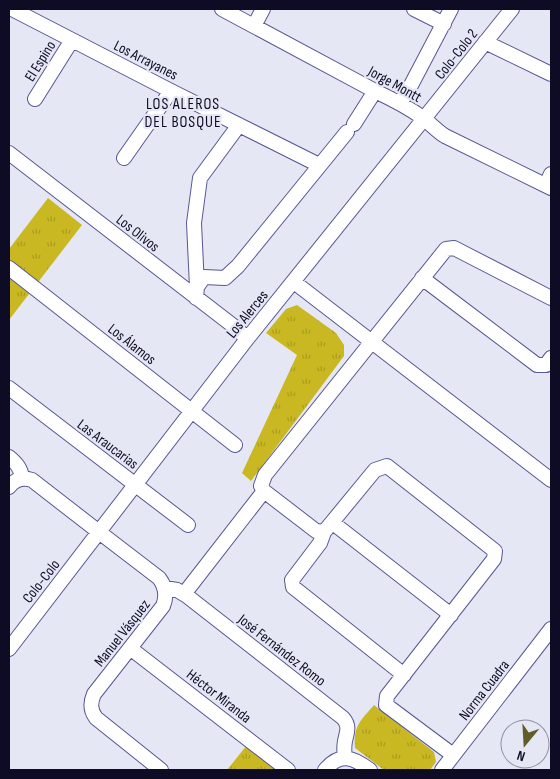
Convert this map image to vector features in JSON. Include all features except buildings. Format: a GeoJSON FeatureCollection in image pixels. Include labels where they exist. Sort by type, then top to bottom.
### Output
{"type":"FeatureCollection","features":[{"type":"Feature","properties":{"kind":"street","name":"Los Arrayanes"},"geometry":{"type":"LineString","coordinates":[[12,9],[320,165]]}},
{"type":"Feature","properties":{"kind":"street","name":"Jorge Montt"},"geometry":{"type":"LineString","coordinates":[[222,9],[375,91],[400,102],[425,119],[445,136],[549,182]]}},
{"type":"Feature","properties":{"kind":"street"},"geometry":{"type":"LineString","coordinates":[[254,26],[263,9]]}},
{"type":"Feature","properties":{"kind":"street"},"geometry":{"type":"LineString","coordinates":[[414,9],[444,24]]}},
{"type":"Feature","properties":{"kind":"street"},"geometry":{"type":"LineString","coordinates":[[400,102],[409,90],[451,9]]}},
{"type":"Feature","properties":{"kind":"street","name":"Colo-Colo 2"},"geometry":{"type":"LineString","coordinates":[[425,119],[512,9]]}},
{"type":"Feature","properties":{"kind":"street","name":"El Espino"},"geometry":{"type":"LineString","coordinates":[[35,99],[72,40]]}},
{"type":"Feature","properties":{"kind":"street"},"geometry":{"type":"LineString","coordinates":[[485,42],[551,74]]}},
{"type":"Feature","properties":{"kind":"street"},"geometry":{"type":"LineString","coordinates":[[124,158],[171,91]]}},
{"type":"Feature","properties":{"kind":"street"},"geometry":{"type":"LineString","coordinates":[[196,292],[204,277],[225,278],[252,250],[350,128],[375,91]]}},
{"type":"Feature","properties":{"kind":"street","name":"Los Alerces"},"geometry":{"type":"LineString","coordinates":[[99,532],[248,339],[425,119]]}},
{"type":"Feature","properties":{"kind":"street"},"geometry":{"type":"LineString","coordinates":[[196,292],[194,223],[200,178],[238,125]]}},
{"type":"Feature","properties":{"kind":"street","name":"Los Olivos"},"geometry":{"type":"LineString","coordinates":[[9,153],[196,292],[248,339]]}},
{"type":"Feature","properties":{"kind":"street"},"geometry":{"type":"LineString","coordinates":[[451,615],[329,528],[316,531],[264,491],[261,486],[265,475],[446,249],[454,248],[551,298]]}},
{"type":"Feature","properties":{"kind":"street","name":"Los Álamos"},"geometry":{"type":"LineString","coordinates":[[9,268],[235,445]]}},
{"type":"Feature","properties":{"kind":"street"},"geometry":{"type":"LineString","coordinates":[[422,278],[537,365],[546,365],[551,358]]}},
{"type":"Feature","properties":{"kind":"street"},"geometry":{"type":"LineString","coordinates":[[294,282],[551,480]]}},
{"type":"Feature","properties":{"kind":"street","name":"Las Araucarias"},"geometry":{"type":"LineString","coordinates":[[9,388],[188,525]]}},
{"type":"Feature","properties":{"kind":"street"},"geometry":{"type":"LineString","coordinates":[[9,457],[17,465],[22,478],[9,487]]}},
{"type":"Feature","properties":{"kind":"street"},"geometry":{"type":"LineString","coordinates":[[404,675],[293,587],[292,580],[329,528],[375,470],[388,466],[495,551],[494,559],[388,696],[386,705],[453,755]]}},
{"type":"Feature","properties":{"kind":"street","name":"Manuel Vásquez"},"geometry":{"type":"LineString","coordinates":[[22,478],[36,482],[159,578],[165,588],[166,600],[163,606],[94,694],[91,704],[91,710],[99,722],[161,770]]}},
{"type":"Feature","properties":{"kind":"street"},"geometry":{"type":"LineString","coordinates":[[184,594],[264,491]]}},
{"type":"Feature","properties":{"kind":"street","name":"Colo-Colo"},"geometry":{"type":"LineString","coordinates":[[9,649],[99,532]]}},
{"type":"Feature","properties":{"kind":"street","name":"José Fernández Romo"},"geometry":{"type":"LineString","coordinates":[[165,588],[177,590],[184,594],[343,718],[348,726],[344,747],[345,758]]}},
{"type":"Feature","properties":{"kind":"street","name":"Norma Cuadra"},"geometry":{"type":"LineString","coordinates":[[442,770],[551,630]]}},
{"type":"Feature","properties":{"kind":"street","name":"Héctor Miranda"},"geometry":{"type":"LineString","coordinates":[[130,648],[288,770]]}},
{"type":"Feature","properties":{"kind":"street"},"geometry":{"type":"LineString","coordinates":[[325,770],[335,760],[345,758],[356,760],[370,770]]}},
{"type":"Feature","properties":{"kind":"green space"},"geometry":{"type":"Polygon","coordinates":[[[48,198],[82,225],[9,320],[9,249],[48,198]]]}},
{"type":"Feature","properties":{"kind":"green space"},"geometry":{"type":"Polygon","coordinates":[[[297,305],[336,333],[344,345],[344,356],[251,481],[242,473],[297,355],[266,333],[286,309],[297,305]]]}},
{"type":"Feature","properties":{"kind":"green space"},"geometry":{"type":"Polygon","coordinates":[[[374,705],[434,752],[436,762],[430,770],[384,770],[355,748],[355,734],[359,724],[374,705]]]}},
{"type":"Feature","properties":{"kind":"green space"},"geometry":{"type":"Polygon","coordinates":[[[247,745],[279,770],[227,770],[247,745]]]}},
{"type":"Feature","properties":{"kind":"district","name":"LOS ALEROS DEL BOSQUE"},"geometry":{"type":"Point","coordinates":[183,112]}}]}
